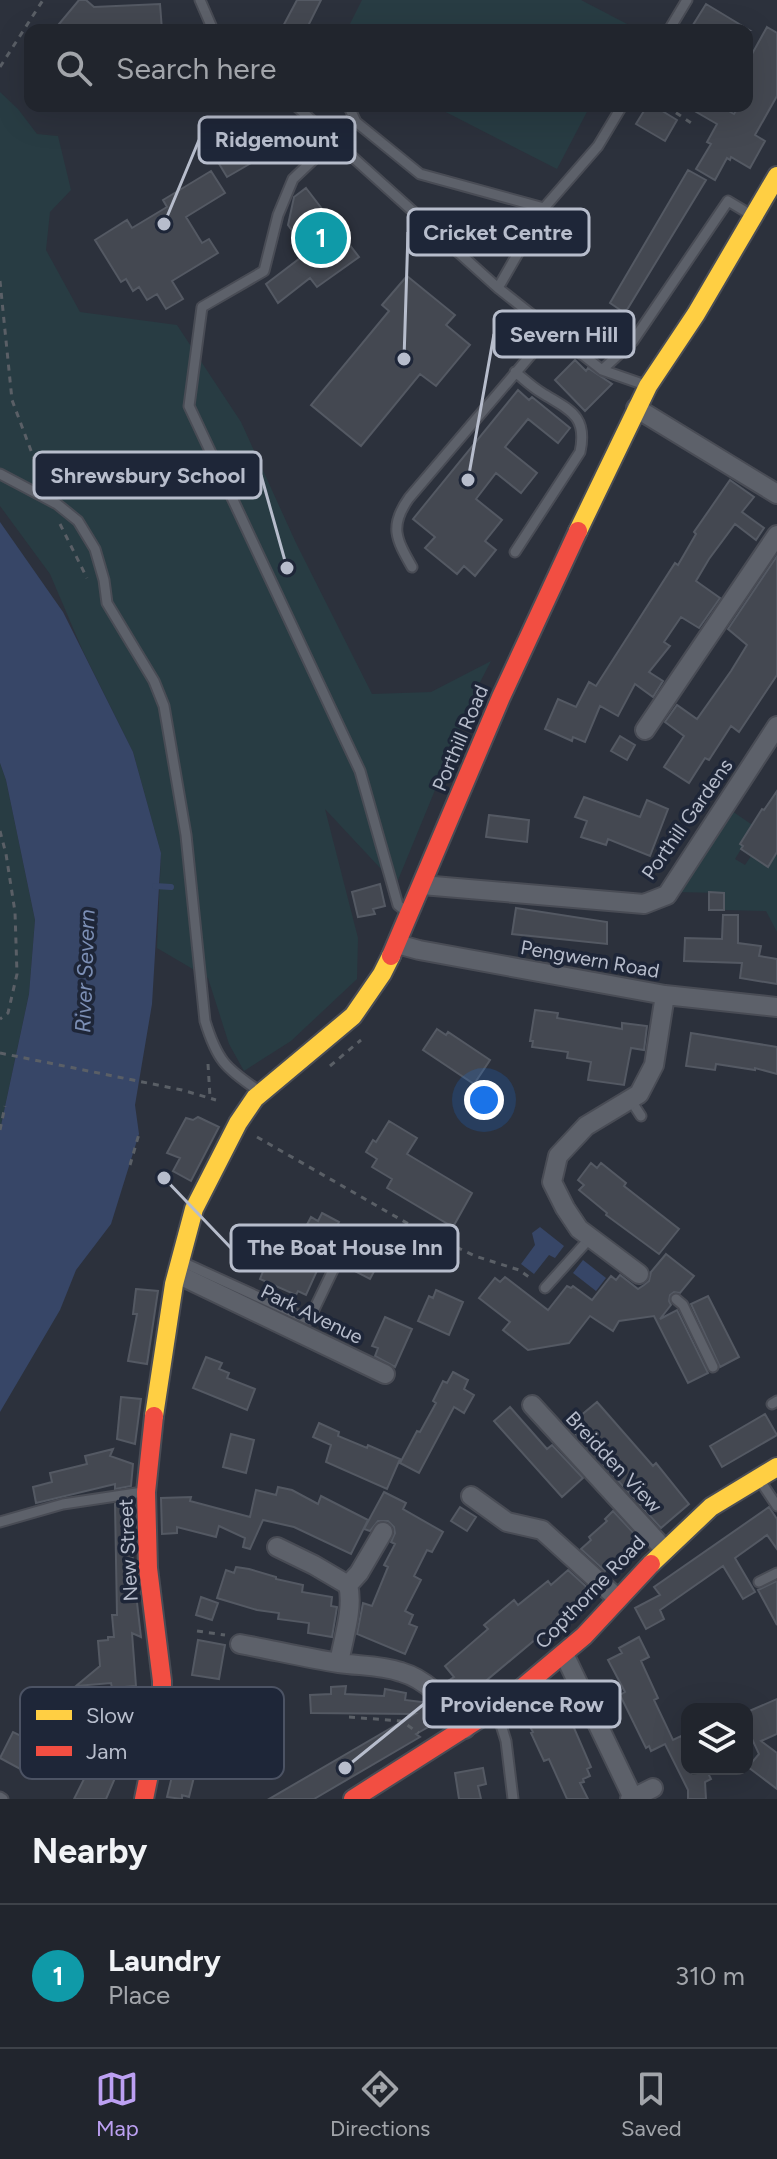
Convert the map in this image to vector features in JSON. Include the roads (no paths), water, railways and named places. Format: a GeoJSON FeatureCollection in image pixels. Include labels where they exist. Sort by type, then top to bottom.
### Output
{"type":"FeatureCollection","features":[{"type":"Feature","properties":{"kind":"street","name":"Porthill Road"},"geometry":{"type":"LineString","coordinates":[[172,1298],[194,1209],[238,1123],[260,1092],[353,1016],[382,974],[501,697],[636,408],[696,314],[777,176]]}},
{"type":"Feature","properties":{"kind":"street"},"geometry":{"type":"LineString","coordinates":[[636,408],[777,494]]}},
{"type":"Feature","properties":{"kind":"street"},"geometry":{"type":"LineString","coordinates":[[645,730],[777,535]]}},
{"type":"Feature","properties":{"kind":"street","name":"Porthill Gardens"},"geometry":{"type":"LineString","coordinates":[[422,885],[644,904],[667,895],[777,726]]}},
{"type":"Feature","properties":{"kind":"street","name":"Pengwern Road"},"geometry":{"type":"LineString","coordinates":[[397,944],[665,995],[777,1007]]}},
{"type":"Feature","properties":{"kind":"street"},"geometry":{"type":"LineString","coordinates":[[642,1276],[579,1229],[552,1182],[558,1156],[586,1126],[639,1094],[654,1065],[665,995]]}},
{"type":"Feature","properties":{"kind":"street","name":"Park Avenue"},"geometry":{"type":"LineString","coordinates":[[179,1267],[385,1374]]}},
{"type":"Feature","properties":{"kind":"street","name":"New Street"},"geometry":{"type":"LineString","coordinates":[[162,1687],[148,1568],[146,1492],[151,1434],[172,1298]]}},
{"type":"Feature","properties":{"kind":"street","name":"Breidden View"},"geometry":{"type":"LineString","coordinates":[[532,1405],[664,1549]]}},
{"type":"Feature","properties":{"kind":"street","name":"Copthorne Road"},"geometry":{"type":"LineString","coordinates":[[353,1799],[496,1709],[564,1654],[601,1619],[664,1549],[711,1507],[777,1467]]}},
{"type":"Feature","properties":{"kind":"street"},"geometry":{"type":"LineString","coordinates":[[471,1496],[507,1522],[542,1530],[617,1598]]}},
{"type":"Feature","properties":{"kind":"street"},"geometry":{"type":"LineString","coordinates":[[348,1585],[359,1573],[383,1532]]}},
{"type":"Feature","properties":{"kind":"street"},"geometry":{"type":"LineString","coordinates":[[277,1547],[348,1585],[350,1608],[339,1663]]}},
{"type":"Feature","properties":{"kind":"street"},"geometry":{"type":"LineString","coordinates":[[240,1644],[403,1672],[442,1698],[465,1729]]}},
{"type":"Feature","properties":{"kind":"street"},"geometry":{"type":"LineString","coordinates":[[564,1654],[631,1798],[653,1788]]}},
{"type":"Feature","properties":{"kind":"street","name":"New Street"},"geometry":{"type":"LineString","coordinates":[[144,1799],[148,1779]]}},
{"type":"Feature","properties":{"kind":"lane"},"geometry":{"type":"LineString","coordinates":[[200,0],[210,24]]}},
{"type":"Feature","properties":{"kind":"lane"},"geometry":{"type":"LineString","coordinates":[[673,24],[687,0]]}},
{"type":"Feature","properties":{"kind":"lane"},"geometry":{"type":"LineString","coordinates":[[303,112],[498,288],[602,370],[648,386]]}},
{"type":"Feature","properties":{"kind":"lane"},"geometry":{"type":"LineString","coordinates":[[351,112],[356,122],[420,174],[544,208]]}},
{"type":"Feature","properties":{"kind":"lane"},"geometry":{"type":"LineString","coordinates":[[498,288],[544,208],[598,146],[618,112]]}},
{"type":"Feature","properties":{"kind":"lane"},"geometry":{"type":"LineString","coordinates":[[334,140],[293,179],[278,215],[264,271],[202,307],[189,406],[360,771],[398,905],[409,914]]}},
{"type":"Feature","properties":{"kind":"lane"},"geometry":{"type":"LineString","coordinates":[[602,370],[633,341],[728,201],[753,216]]}},
{"type":"Feature","properties":{"kind":"lane"},"geometry":{"type":"LineString","coordinates":[[412,567],[399,545],[398,515],[409,498],[552,330]]}},
{"type":"Feature","properties":{"kind":"lane"},"geometry":{"type":"LineString","coordinates":[[515,372],[567,407],[578,418],[583,437],[580,452],[515,552]]}},
{"type":"Feature","properties":{"kind":"lane"},"geometry":{"type":"LineString","coordinates":[[0,474],[57,504],[78,521],[95,549],[107,603],[154,681],[164,706],[186,835],[205,1021],[214,1050],[235,1076],[260,1092]]}},
{"type":"Feature","properties":{"kind":"lane"},"geometry":{"type":"LineString","coordinates":[[630,1099],[641,1116]]}},
{"type":"Feature","properties":{"kind":"lane"},"geometry":{"type":"LineString","coordinates":[[545,1288],[590,1238]]}},
{"type":"Feature","properties":{"kind":"lane"},"geometry":{"type":"LineString","coordinates":[[179,1267],[309,1320],[334,1268]]}},
{"type":"Feature","properties":{"kind":"lane"},"geometry":{"type":"LineString","coordinates":[[676,1299],[683,1305],[713,1367]]}},
{"type":"Feature","properties":{"kind":"lane"},"geometry":{"type":"LineString","coordinates":[[759,1477],[777,1506]]}},
{"type":"Feature","properties":{"kind":"lane"},"geometry":{"type":"LineString","coordinates":[[0,1522],[63,1504],[146,1492]]}},
{"type":"Feature","properties":{"kind":"lane"},"geometry":{"type":"LineString","coordinates":[[759,1582],[777,1573]]}},
{"type":"Feature","properties":{"kind":"lane"},"geometry":{"type":"LineString","coordinates":[[496,1709],[506,1741],[513,1799]]}},
{"type":"Feature","properties":{"kind":"water","name":"River Severn"},"geometry":{"type":"Polygon","coordinates":[[[0,522],[63,612],[133,752],[161,853],[152,1004],[135,1105],[139,1134],[111,1224],[76,1270],[60,1310],[0,1412],[0,1130],[29,994],[35,920],[0,763],[0,522]]]}},
{"type":"Feature","properties":{"kind":"water"},"geometry":{"type":"Polygon","coordinates":[[[540,1227],[564,1246],[555,1258],[549,1255],[534,1274],[521,1264],[535,1245],[532,1233],[540,1227]]]}},
{"type":"Feature","properties":{"kind":"water"},"geometry":{"type":"Polygon","coordinates":[[[583,1260],[606,1278],[596,1291],[573,1273],[583,1260]]]}},
{"type":"Feature","properties":{"kind":"waterway"},"geometry":{"type":"LineString","coordinates":[[155,886],[171,887]]}},
{"type":"Feature","properties":{"kind":"place","name":"Ridgemount"},"geometry":{"type":"Point","coordinates":[164,224]}},
{"type":"Feature","properties":{"kind":"place","name":"Laundry"},"geometry":{"type":"Point","coordinates":[321,238]}},
{"type":"Feature","properties":{"kind":"place","name":"Cricket Centre"},"geometry":{"type":"Point","coordinates":[404,359]}},
{"type":"Feature","properties":{"kind":"place","name":"Severn Hill"},"geometry":{"type":"Point","coordinates":[468,480]}},
{"type":"Feature","properties":{"kind":"place","name":"Shrewsbury School"},"geometry":{"type":"Point","coordinates":[287,568]}},
{"type":"Feature","properties":{"kind":"place","name":"The Boat House Inn"},"geometry":{"type":"Point","coordinates":[164,1178]}},
{"type":"Feature","properties":{"kind":"place","name":"Providence Row"},"geometry":{"type":"Point","coordinates":[345,1768]}}]}
